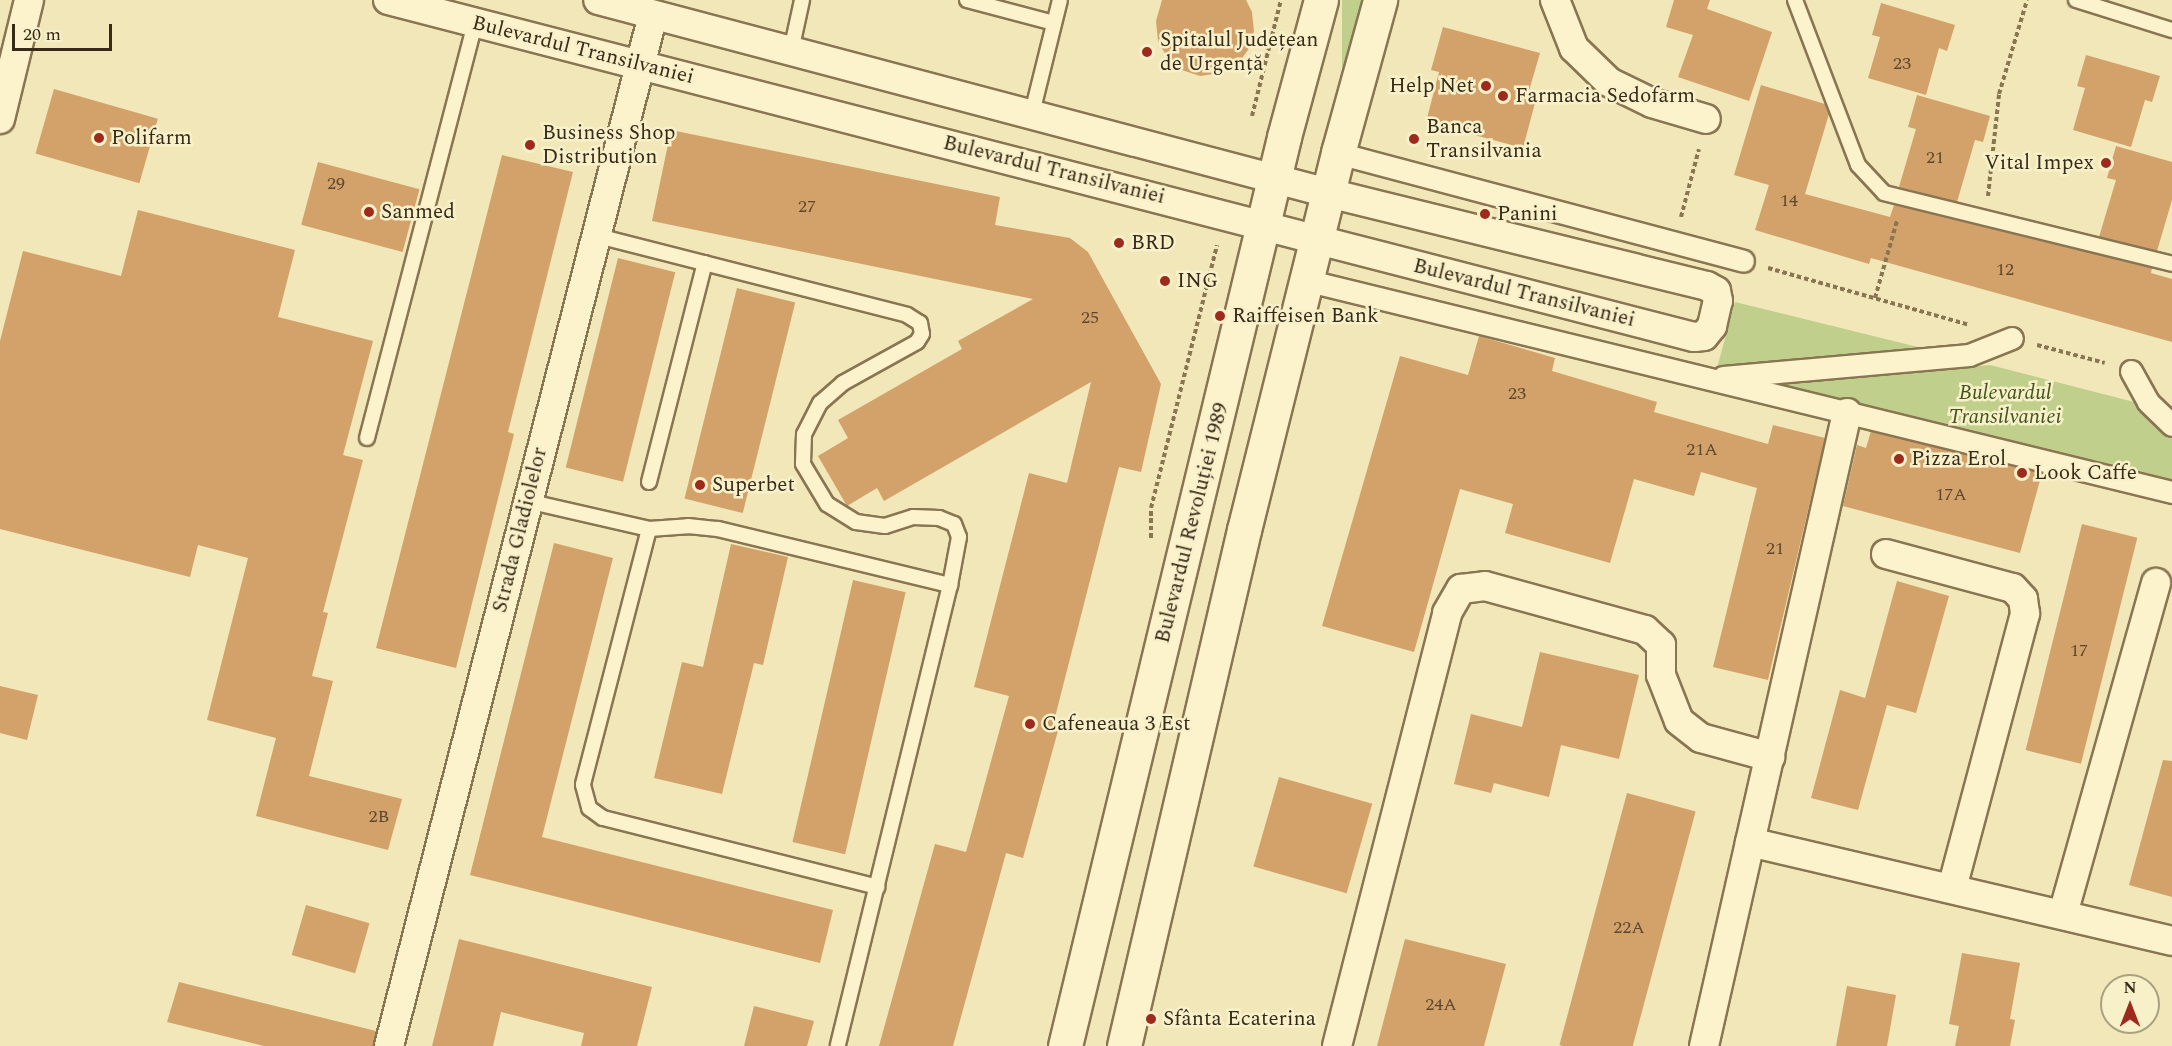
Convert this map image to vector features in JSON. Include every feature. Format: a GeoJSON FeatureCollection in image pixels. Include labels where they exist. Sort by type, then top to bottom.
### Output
{"type":"FeatureCollection","features":[{"type":"Feature","properties":{"kind":"main road","name":"Bulevardul Revoluției 1989"},"geometry":{"type":"LineString","coordinates":[[1065,1046],[1274,178],[1321,0]]}},
{"type":"Feature","properties":{"kind":"main road"},"geometry":{"type":"LineString","coordinates":[[1124,1046],[1315,237],[1380,0]]}},
{"type":"Feature","properties":{"kind":"street"},"geometry":{"type":"LineString","coordinates":[[0,119],[8,55],[29,0]]}},
{"type":"Feature","properties":{"kind":"street","name":"Bulevardul Transilvaniei"},"geometry":{"type":"LineString","coordinates":[[388,0],[1264,223],[1694,337],[1704,336],[1712,326],[1718,301],[1716,291],[1707,286],[1327,192],[598,0]]}},
{"type":"Feature","properties":{"kind":"street"},"geometry":{"type":"LineString","coordinates":[[1555,0],[1574,48],[1609,82],[1652,104],[1706,119]]}},
{"type":"Feature","properties":{"kind":"street","name":"Strada Gladiolelor"},"geometry":{"type":"LineString","coordinates":[[389,1046],[594,235],[653,15]]}},
{"type":"Feature","properties":{"kind":"street"},"geometry":{"type":"LineString","coordinates":[[1338,152],[1743,261]]}},
{"type":"Feature","properties":{"kind":"street","name":"Bulevardul Transilvaniei"},"geometry":{"type":"LineString","coordinates":[[1305,280],[2172,492]]}},
{"type":"Feature","properties":{"kind":"street","name":"Bulevardul Transilvaniei"},"geometry":{"type":"LineString","coordinates":[[1705,379],[1970,355],[2012,338]]}},
{"type":"Feature","properties":{"kind":"street"},"geometry":{"type":"LineString","coordinates":[[2131,371],[2148,402],[2172,425]]}},
{"type":"Feature","properties":{"kind":"street"},"geometry":{"type":"LineString","coordinates":[[1704,1046],[1847,413]]}},
{"type":"Feature","properties":{"kind":"street"},"geometry":{"type":"LineString","coordinates":[[1886,554],[2013,588],[2023,599],[2025,614],[1952,888]]}},
{"type":"Feature","properties":{"kind":"street"},"geometry":{"type":"LineString","coordinates":[[2063,914],[2156,583]]}},
{"type":"Feature","properties":{"kind":"street"},"geometry":{"type":"LineString","coordinates":[[1337,1046],[1447,613],[1461,589],[1485,586],[1645,630],[1661,645],[1660,675],[1679,721],[1701,738],[1770,757]]}},
{"type":"Feature","properties":{"kind":"street"},"geometry":{"type":"LineString","coordinates":[[1750,842],[2172,941]]}},
{"type":"Feature","properties":{"kind":"lane"},"geometry":{"type":"LineString","coordinates":[[791,51],[802,0]]}},
{"type":"Feature","properties":{"kind":"lane"},"geometry":{"type":"LineString","coordinates":[[967,0],[1054,23]]}},
{"type":"Feature","properties":{"kind":"lane"},"geometry":{"type":"LineString","coordinates":[[1032,113],[1060,0]]}},
{"type":"Feature","properties":{"kind":"lane"},"geometry":{"type":"LineString","coordinates":[[1795,0],[1858,165],[1873,186],[1903,200],[2172,264]]}},
{"type":"Feature","properties":{"kind":"lane"},"geometry":{"type":"LineString","coordinates":[[2076,0],[2172,30]]}},
{"type":"Feature","properties":{"kind":"lane"},"geometry":{"type":"LineString","coordinates":[[367,438],[475,22]]}},
{"type":"Feature","properties":{"kind":"lane"},"geometry":{"type":"LineString","coordinates":[[594,235],[907,315],[920,323],[922,334],[917,342],[843,383],[820,403],[804,434],[803,464],[827,504],[856,522],[885,526],[913,517],[939,518],[954,524],[958,537],[950,585],[838,1046]]}},
{"type":"Feature","properties":{"kind":"lane"},"geometry":{"type":"LineString","coordinates":[[649,482],[705,263]]}},
{"type":"Feature","properties":{"kind":"lane"},"geometry":{"type":"LineString","coordinates":[[527,501],[649,529],[688,526],[718,529],[950,585]]}},
{"type":"Feature","properties":{"kind":"lane"},"geometry":{"type":"LineString","coordinates":[[649,529],[583,785],[589,808],[603,818],[877,887]]}},
{"type":"Feature","properties":{"kind":"path"},"geometry":{"type":"LineString","coordinates":[[1985,219],[1999,94],[2027,0]]}},
{"type":"Feature","properties":{"kind":"path"},"geometry":{"type":"LineString","coordinates":[[1674,244],[1706,119]]}},
{"type":"Feature","properties":{"kind":"path"},"geometry":{"type":"LineString","coordinates":[[1743,261],[1875,298],[1903,200]]}},
{"type":"Feature","properties":{"kind":"green space"},"geometry":{"type":"Polygon","coordinates":[[[1342,0],[1363,0],[1363,122],[1342,122],[1342,0]]]}},
{"type":"Feature","properties":{"kind":"green space","name":"Bulevardul Transilvaniei"},"geometry":{"type":"Polygon","coordinates":[[[1735,302],[1926,349],[1717,368],[1735,302]]]}},
{"type":"Feature","properties":{"kind":"green space","name":"Bulevardul Transilvaniei"},"geometry":{"type":"Polygon","coordinates":[[[1990,365],[2138,403],[2172,439],[2172,482],[1776,385],[1990,365]]]}},
{"type":"Feature","properties":{"kind":"building"},"geometry":{"type":"Polygon","coordinates":[[[1162,0],[1246,0],[1252,12],[1254,31],[1248,50],[1237,65],[1220,73],[1200,76],[1182,70],[1167,57],[1158,41],[1156,21],[1162,0]]]}},
{"type":"Feature","properties":{"kind":"building"},"geometry":{"type":"Polygon","coordinates":[[[1674,0],[1710,0],[1707,9],[1772,32],[1749,101],[1678,77],[1693,35],[1666,27],[1674,0]]]}},
{"type":"Feature","properties":{"kind":"building"},"geometry":{"type":"Polygon","coordinates":[[[1881,3],[1955,25],[1947,51],[1939,48],[1926,95],[1868,78],[1880,37],[1872,35],[1881,3]]]}},
{"type":"Feature","properties":{"kind":"building"},"geometry":{"type":"Polygon","coordinates":[[[1443,27],[1540,53],[1526,101],[1535,103],[1523,148],[1426,122],[1439,72],[1431,70],[1443,27]]]}},
{"type":"Feature","properties":{"kind":"building"},"geometry":{"type":"Polygon","coordinates":[[[2086,55],[2160,76],[2152,102],[2145,100],[2131,147],[2073,130],[2085,88],[2077,86],[2086,55]]]}},
{"type":"Feature","properties":{"kind":"building"},"geometry":{"type":"Polygon","coordinates":[[[1761,85],[1825,104],[1829,114],[1805,194],[1890,217],[1894,205],[2152,268],[2151,273],[2172,279],[2172,342],[1871,258],[1869,264],[1755,230],[1769,185],[1734,175],[1761,85]]]}},
{"type":"Feature","properties":{"kind":"building"},"geometry":{"type":"Polygon","coordinates":[[[54,89],[158,119],[139,183],[36,153],[54,89]]]}},
{"type":"Feature","properties":{"kind":"building"},"geometry":{"type":"Polygon","coordinates":[[[1917,95],[1990,116],[1983,142],[1975,140],[1957,202],[1899,187],[1916,129],[1908,127],[1917,95]]]}},
{"type":"Feature","properties":{"kind":"building"},"geometry":{"type":"Polygon","coordinates":[[[671,130],[1000,197],[995,225],[1070,238],[1088,252],[1161,384],[1141,472],[1119,467],[1053,725],[1059,727],[1023,858],[1006,853],[953,1046],[879,1046],[935,844],[966,852],[1009,696],[974,687],[1029,473],[1067,483],[1091,382],[884,501],[877,488],[847,506],[818,456],[848,438],[838,420],[962,349],[958,341],[1033,299],[652,221],[671,130]]]}},
{"type":"Feature","properties":{"kind":"building"},"geometry":{"type":"Polygon","coordinates":[[[2116,146],[2172,162],[2172,200],[2157,251],[2099,237],[2116,180],[2107,178],[2116,146]]]}},
{"type":"Feature","properties":{"kind":"building"},"geometry":{"type":"Polygon","coordinates":[[[502,155],[573,172],[508,432],[514,434],[456,668],[376,648],[502,155]]]}},
{"type":"Feature","properties":{"kind":"building"},"geometry":{"type":"Polygon","coordinates":[[[318,162],[419,189],[403,252],[301,225],[318,162]]]}},
{"type":"Feature","properties":{"kind":"building"},"geometry":{"type":"Polygon","coordinates":[[[138,210],[295,250],[278,317],[373,341],[343,455],[363,460],[323,612],[328,613],[312,676],[333,681],[309,776],[402,799],[388,850],[256,816],[276,738],[207,720],[248,558],[198,545],[190,577],[0,529],[0,341],[23,251],[121,276],[138,210]]]}},
{"type":"Feature","properties":{"kind":"building"},"geometry":{"type":"Polygon","coordinates":[[[618,258],[675,272],[623,482],[566,468],[618,258]]]}},
{"type":"Feature","properties":{"kind":"building"},"geometry":{"type":"Polygon","coordinates":[[[737,288],[795,303],[743,513],[685,499],[737,288]]]}},
{"type":"Feature","properties":{"kind":"building"},"geometry":{"type":"Polygon","coordinates":[[[1479,336],[1555,358],[1552,371],[1657,402],[1654,412],[1768,444],[1773,425],[1825,438],[1768,680],[1713,667],[1757,488],[1701,472],[1694,496],[1634,479],[1610,563],[1505,533],[1513,504],[1460,489],[1414,652],[1322,626],[1400,356],[1468,375],[1479,336]]]}},
{"type":"Feature","properties":{"kind":"building"},"geometry":{"type":"Polygon","coordinates":[[[1871,431],[2042,473],[2020,553],[1843,506],[1857,445],[1866,448],[1871,431]]]}},
{"type":"Feature","properties":{"kind":"building"},"geometry":{"type":"Polygon","coordinates":[[[2082,524],[2137,538],[2081,764],[2026,750],[2082,524]]]}},
{"type":"Feature","properties":{"kind":"building"},"geometry":{"type":"Polygon","coordinates":[[[554,543],[613,558],[542,837],[833,910],[820,963],[470,875],[554,543]]]}},
{"type":"Feature","properties":{"kind":"building"},"geometry":{"type":"Polygon","coordinates":[[[731,544],[788,557],[763,665],[754,663],[722,794],[654,778],[682,662],[703,667],[731,544]]]}},
{"type":"Feature","properties":{"kind":"building"},"geometry":{"type":"Polygon","coordinates":[[[853,580],[906,592],[845,854],[792,842],[853,580]]]}},
{"type":"Feature","properties":{"kind":"building"},"geometry":{"type":"Polygon","coordinates":[[[1897,581],[1949,596],[1916,713],[1887,705],[1858,810],[1811,798],[1840,690],[1865,698],[1897,581]]]}},
{"type":"Feature","properties":{"kind":"building"},"geometry":{"type":"Polygon","coordinates":[[[1540,652],[1639,675],[1619,759],[1561,745],[1549,797],[1494,783],[1491,793],[1454,784],[1471,714],[1522,727],[1540,652]]]}},
{"type":"Feature","properties":{"kind":"building"},"geometry":{"type":"Polygon","coordinates":[[[0,686],[38,695],[27,740],[0,733],[0,686]]]}},
{"type":"Feature","properties":{"kind":"building"},"geometry":{"type":"Polygon","coordinates":[[[2163,760],[2172,761],[2172,897],[2129,885],[2163,760]]]}},
{"type":"Feature","properties":{"kind":"building"},"geometry":{"type":"Polygon","coordinates":[[[1279,777],[1372,804],[1347,893],[1253,866],[1279,777]]]}},
{"type":"Feature","properties":{"kind":"building"},"geometry":{"type":"Polygon","coordinates":[[[1627,793],[1696,811],[1633,1046],[1559,1045],[1627,793]]]}},
{"type":"Feature","properties":{"kind":"building"},"geometry":{"type":"Polygon","coordinates":[[[306,905],[369,923],[355,973],[292,955],[306,905]]]}},
{"type":"Feature","properties":{"kind":"building"},"geometry":{"type":"Polygon","coordinates":[[[459,939],[652,987],[637,1046],[581,1046],[584,1033],[501,1012],[493,1046],[432,1046],[459,939]]]}},
{"type":"Feature","properties":{"kind":"building"},"geometry":{"type":"Polygon","coordinates":[[[1405,939],[1506,964],[1484,1046],[1377,1046],[1405,939]]]}},
{"type":"Feature","properties":{"kind":"building"},"geometry":{"type":"Polygon","coordinates":[[[1962,953],[2020,963],[2010,1019],[2015,1020],[2010,1046],[1955,1046],[1959,1026],[1949,1024],[1962,953]]]}},
{"type":"Feature","properties":{"kind":"building"},"geometry":{"type":"Polygon","coordinates":[[[179,982],[376,1031],[373,1046],[264,1046],[167,1022],[179,982]]]}},
{"type":"Feature","properties":{"kind":"building"},"geometry":{"type":"Polygon","coordinates":[[[1847,986],[1896,995],[1887,1046],[1836,1046],[1847,986]]]}},
{"type":"Feature","properties":{"kind":"building"},"geometry":{"type":"Polygon","coordinates":[[[754,1006],[814,1021],[807,1046],[744,1046],[754,1006]]]}},
{"type":"Feature","properties":{"kind":"place","name":"Spitalul Județean de Urgență"},"geometry":{"type":"Point","coordinates":[1147,52]}},
{"type":"Feature","properties":{"kind":"place","name":"Help Net"},"geometry":{"type":"Point","coordinates":[1486,86]}},
{"type":"Feature","properties":{"kind":"place","name":"Farmacia Sedofarm"},"geometry":{"type":"Point","coordinates":[1503,96]}},
{"type":"Feature","properties":{"kind":"place","name":"Polifarm"},"geometry":{"type":"Point","coordinates":[99,138]}},
{"type":"Feature","properties":{"kind":"place","name":"Banca Transilvania"},"geometry":{"type":"Point","coordinates":[1414,139]}},
{"type":"Feature","properties":{"kind":"place","name":"Business Shop Distribution"},"geometry":{"type":"Point","coordinates":[530,145]}},
{"type":"Feature","properties":{"kind":"place","name":"Vital Impex"},"geometry":{"type":"Point","coordinates":[2106,163]}},
{"type":"Feature","properties":{"kind":"place","name":"Sanmed"},"geometry":{"type":"Point","coordinates":[369,212]}},
{"type":"Feature","properties":{"kind":"place","name":"Panini"},"geometry":{"type":"Point","coordinates":[1485,214]}},
{"type":"Feature","properties":{"kind":"place","name":"BRD"},"geometry":{"type":"Point","coordinates":[1119,243]}},
{"type":"Feature","properties":{"kind":"place","name":"ING"},"geometry":{"type":"Point","coordinates":[1165,281]}},
{"type":"Feature","properties":{"kind":"place","name":"Raiffeisen Bank"},"geometry":{"type":"Point","coordinates":[1220,316]}},
{"type":"Feature","properties":{"kind":"place","name":"Pizza Erol"},"geometry":{"type":"Point","coordinates":[1899,459]}},
{"type":"Feature","properties":{"kind":"place","name":"Look Caffe"},"geometry":{"type":"Point","coordinates":[2022,473]}},
{"type":"Feature","properties":{"kind":"place","name":"Superbet"},"geometry":{"type":"Point","coordinates":[700,485]}},
{"type":"Feature","properties":{"kind":"place","name":"Cafeneaua 3 Est"},"geometry":{"type":"Point","coordinates":[1030,724]}},
{"type":"Feature","properties":{"kind":"place","name":"Sfânta Ecaterina"},"geometry":{"type":"Point","coordinates":[1151,1019]}}]}
